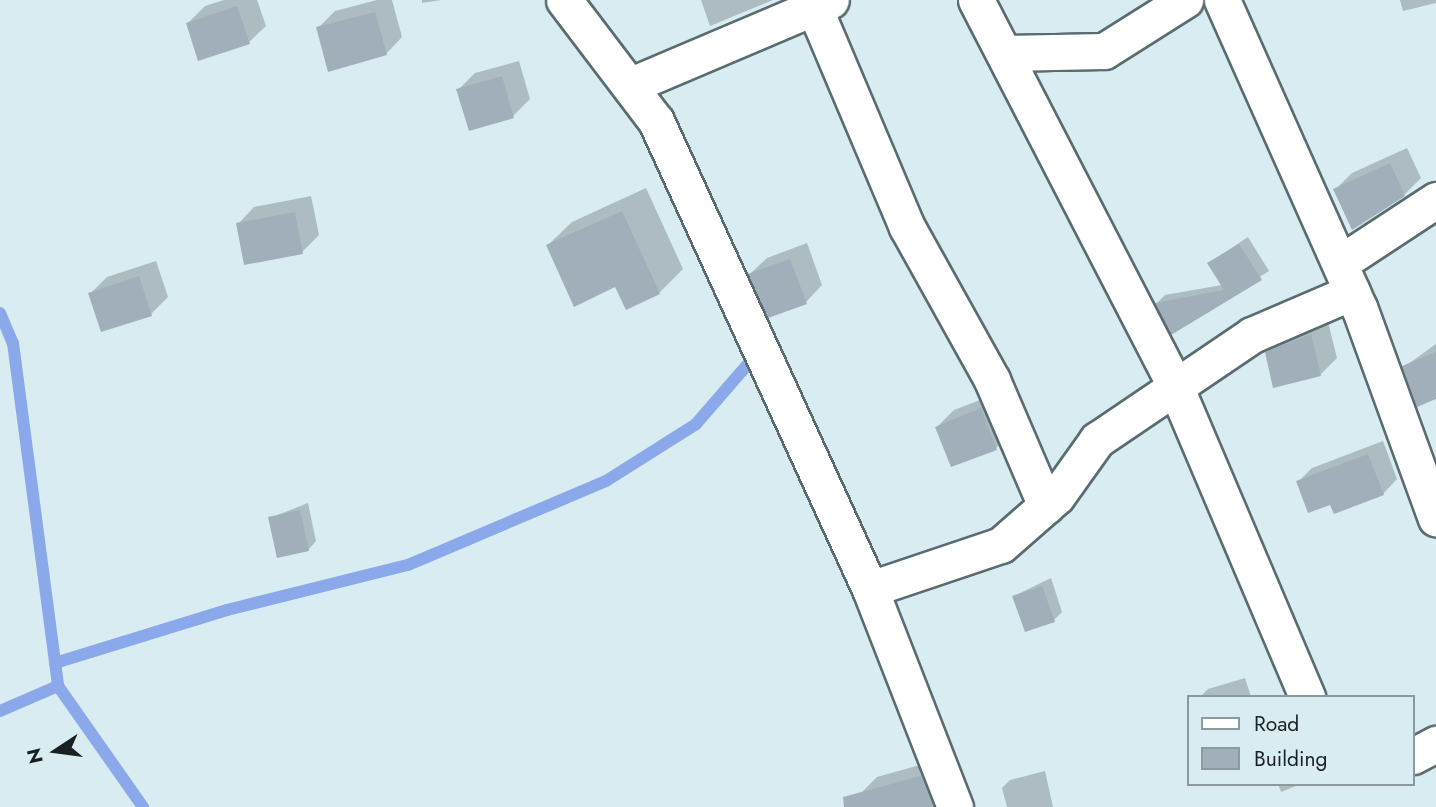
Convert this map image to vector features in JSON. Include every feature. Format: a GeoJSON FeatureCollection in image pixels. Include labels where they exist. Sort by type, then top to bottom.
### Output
{"type":"FeatureCollection","features":[{"type":"Feature","properties":{"kind":"street"},"geometry":{"type":"LineString","coordinates":[[564,0],[656,121],[870,589],[955,807]]}},
{"type":"Feature","properties":{"kind":"street"},"geometry":{"type":"LineString","coordinates":[[976,0],[1176,388],[1306,695]]}},
{"type":"Feature","properties":{"kind":"street"},"geometry":{"type":"LineString","coordinates":[[1004,53],[1104,51],[1185,0]]}},
{"type":"Feature","properties":{"kind":"street"},"geometry":{"type":"LineString","coordinates":[[1222,0],[1346,277],[1436,518]]}},
{"type":"Feature","properties":{"kind":"street"},"geometry":{"type":"LineString","coordinates":[[631,85],[823,4],[907,227],[992,380],[1046,506]]}},
{"type":"Feature","properties":{"kind":"street"},"geometry":{"type":"LineString","coordinates":[[870,589],[1001,545],[1046,506],[1097,440],[1252,335],[1346,277],[1436,200]]}},
{"type":"Feature","properties":{"kind":"street"},"geometry":{"type":"LineString","coordinates":[[1415,755],[1436,744]]}},
{"type":"Feature","properties":{"kind":"building"},"geometry":{"type":"Polygon","coordinates":[[[237,6],[250,44],[198,61],[186,23],[237,6]]]}},
{"type":"Feature","properties":{"kind":"building"},"geometry":{"type":"Polygon","coordinates":[[[375,12],[387,55],[328,72],[316,27],[375,12]]]}},
{"type":"Feature","properties":{"kind":"building"},"geometry":{"type":"Polygon","coordinates":[[[502,76],[514,118],[469,131],[456,89],[502,76]]]}},
{"type":"Feature","properties":{"kind":"building"},"geometry":{"type":"Polygon","coordinates":[[[1390,163],[1405,196],[1352,230],[1333,189],[1390,163]]]}},
{"type":"Feature","properties":{"kind":"building"},"geometry":{"type":"Polygon","coordinates":[[[622,211],[660,294],[626,310],[615,287],[574,307],[546,245],[622,211]]]}},
{"type":"Feature","properties":{"kind":"building"},"geometry":{"type":"Polygon","coordinates":[[[295,212],[303,254],[244,265],[236,223],[295,212]]]}},
{"type":"Feature","properties":{"kind":"building"},"geometry":{"type":"Polygon","coordinates":[[[1239,244],[1262,280],[1171,335],[1155,303],[1224,290],[1207,263],[1239,244]]]}},
{"type":"Feature","properties":{"kind":"building"},"geometry":{"type":"Polygon","coordinates":[[[790,259],[807,304],[768,318],[748,274],[790,259]]]}},
{"type":"Feature","properties":{"kind":"building"},"geometry":{"type":"Polygon","coordinates":[[[139,276],[152,316],[101,332],[88,293],[139,276]]]}},
{"type":"Feature","properties":{"kind":"building"},"geometry":{"type":"Polygon","coordinates":[[[1311,334],[1321,376],[1273,388],[1265,352],[1311,334]]]}},
{"type":"Feature","properties":{"kind":"building"},"geometry":{"type":"Polygon","coordinates":[[[1436,352],[1436,399],[1417,407],[1402,366],[1436,352]]]}},
{"type":"Feature","properties":{"kind":"building"},"geometry":{"type":"Polygon","coordinates":[[[981,408],[997,450],[951,467],[935,427],[981,408]]]}},
{"type":"Feature","properties":{"kind":"building"},"geometry":{"type":"Polygon","coordinates":[[[1368,454],[1384,495],[1334,514],[1330,505],[1308,513],[1296,481],[1368,454]]]}},
{"type":"Feature","properties":{"kind":"building"},"geometry":{"type":"Polygon","coordinates":[[[300,510],[309,551],[277,558],[268,517],[300,510]]]}},
{"type":"Feature","properties":{"kind":"building"},"geometry":{"type":"Polygon","coordinates":[[[1042,586],[1055,622],[1025,632],[1012,596],[1042,586]]]}},
{"type":"Feature","properties":{"kind":"building"},"geometry":{"type":"Polygon","coordinates":[[[921,776],[933,807],[844,807],[843,797],[921,776]]]}},
{"type":"Feature","properties":{"kind":"waterway"},"geometry":{"type":"LineString","coordinates":[[0,313],[13,343],[58,686],[143,807]]}},
{"type":"Feature","properties":{"kind":"waterway"},"geometry":{"type":"LineString","coordinates":[[55,663],[227,610],[408,565],[606,481],[696,424],[755,356]]}},
{"type":"Feature","properties":{"kind":"waterway"},"geometry":{"type":"LineString","coordinates":[[0,711],[58,686]]}}]}
